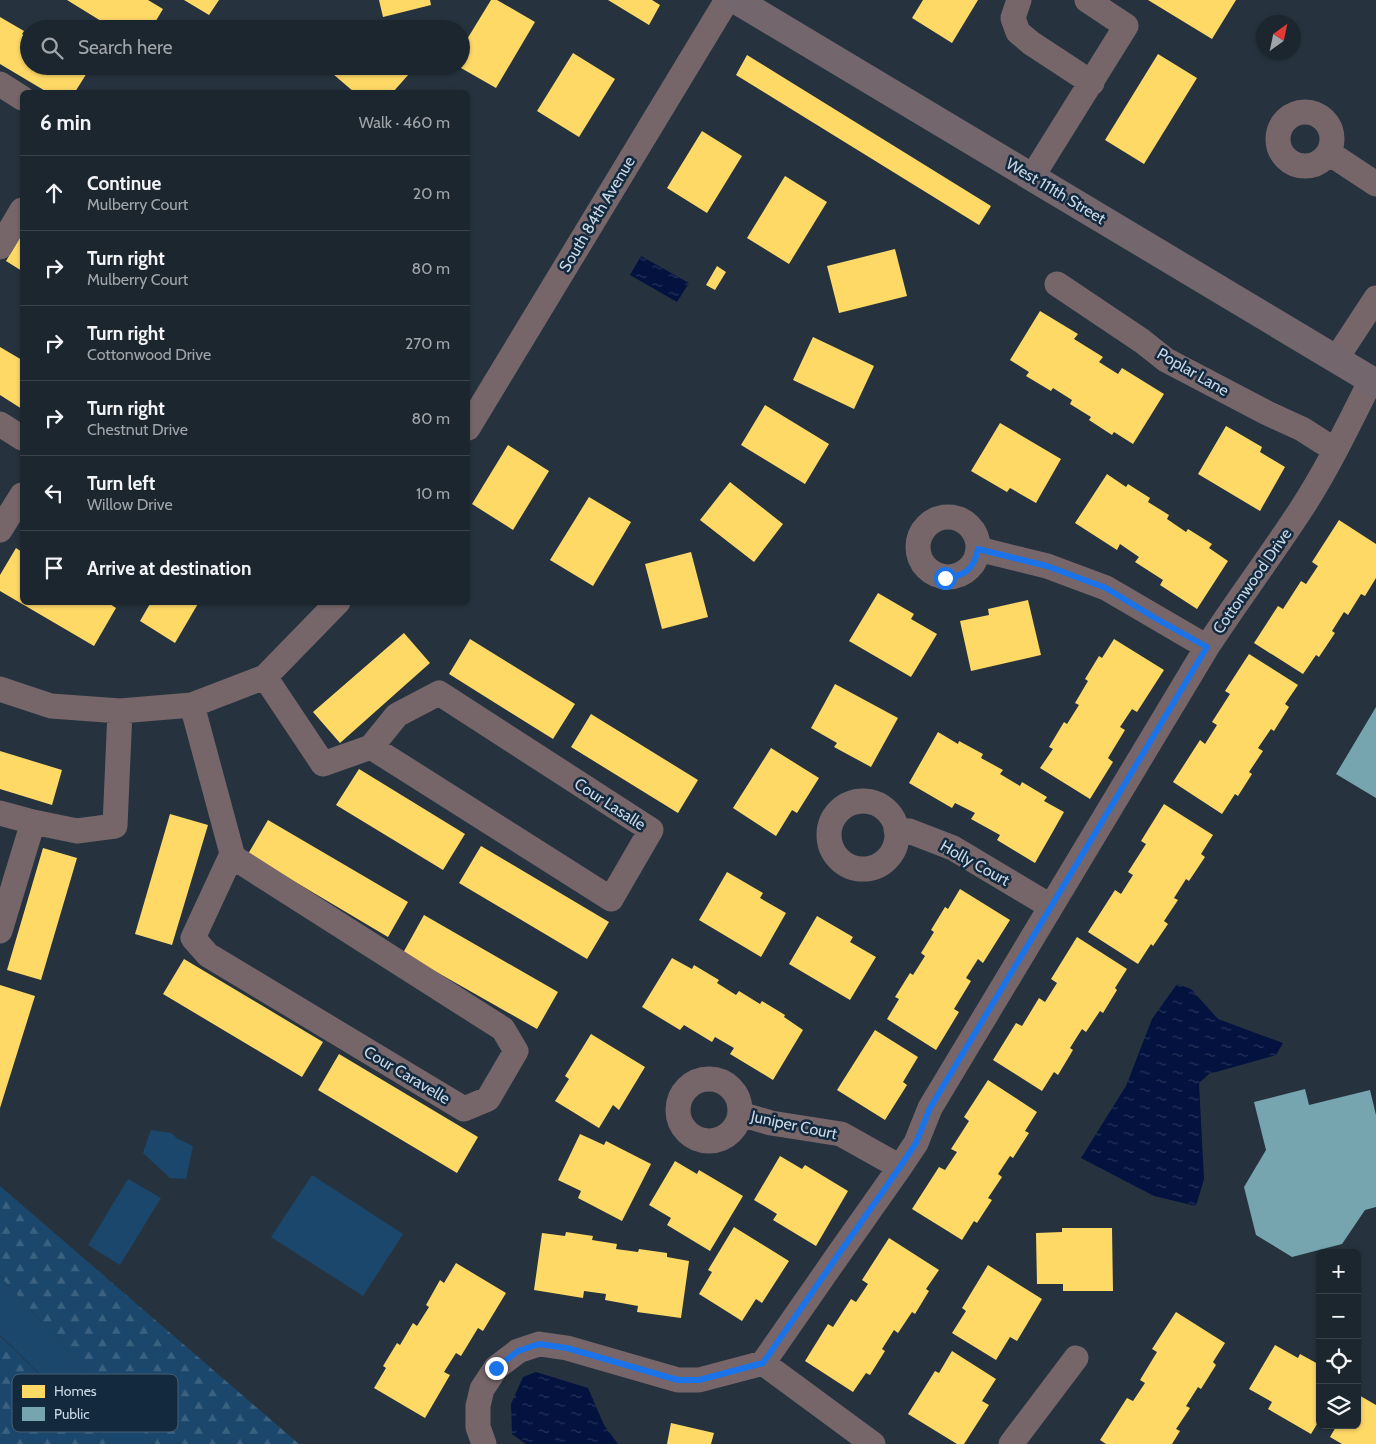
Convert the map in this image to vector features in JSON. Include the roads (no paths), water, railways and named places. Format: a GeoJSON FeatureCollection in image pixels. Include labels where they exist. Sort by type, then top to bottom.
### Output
{"type":"FeatureCollection","features":[{"type":"Feature","properties":{"kind":"main road","name":"West 111th Street"},"geometry":{"type":"LineString","coordinates":[[736,0],[1374,382]]}},
{"type":"Feature","properties":{"kind":"street","name":"South 84th Avenue"},"geometry":{"type":"LineString","coordinates":[[470,425],[727,0]]}},
{"type":"Feature","properties":{"kind":"street"},"geometry":{"type":"LineString","coordinates":[[1019,0],[1013,18],[1018,32],[1031,43],[1092,83]]}},
{"type":"Feature","properties":{"kind":"street"},"geometry":{"type":"LineString","coordinates":[[1032,177],[1126,26],[1087,0]]}},
{"type":"Feature","properties":{"kind":"street"},"geometry":{"type":"LineString","coordinates":[[0,84],[20,97]]}},
{"type":"Feature","properties":{"kind":"street"},"geometry":{"type":"LineString","coordinates":[[1329,153],[1376,184]]}},
{"type":"Feature","properties":{"kind":"street"},"geometry":{"type":"LineString","coordinates":[[0,247],[20,213]]}},
{"type":"Feature","properties":{"kind":"street","name":"Poplar Lane"},"geometry":{"type":"LineString","coordinates":[[1057,284],[1142,341],[1166,360],[1267,413],[1302,429],[1335,450]]}},
{"type":"Feature","properties":{"kind":"street"},"geometry":{"type":"LineString","coordinates":[[1336,359],[1376,298]]}},
{"type":"Feature","properties":{"kind":"street","name":"Cottonwood Drive"},"geometry":{"type":"LineString","coordinates":[[763,1363],[916,1143],[930,1108],[1050,906],[1207,647],[1236,602],[1301,510],[1374,382]]}},
{"type":"Feature","properties":{"kind":"street"},"geometry":{"type":"LineString","coordinates":[[0,424],[20,437]]}},
{"type":"Feature","properties":{"kind":"street"},"geometry":{"type":"LineString","coordinates":[[7,526],[20,499]]}},
{"type":"Feature","properties":{"kind":"street"},"geometry":{"type":"LineString","coordinates":[[978,549],[1047,566],[1106,588],[1207,647]]}},
{"type":"Feature","properties":{"kind":"street"},"geometry":{"type":"LineString","coordinates":[[0,688],[51,706],[120,711],[192,705],[266,677],[335,605]]}},
{"type":"Feature","properties":{"kind":"street"},"geometry":{"type":"LineString","coordinates":[[266,677],[323,764],[371,747]]}},
{"type":"Feature","properties":{"kind":"street","name":"Cour Lasalle"},"geometry":{"type":"LineString","coordinates":[[439,693],[650,830],[611,899],[371,747],[397,715],[439,693]]}},
{"type":"Feature","properties":{"kind":"street"},"geometry":{"type":"LineString","coordinates":[[192,705],[232,854]]}},
{"type":"Feature","properties":{"kind":"street"},"geometry":{"type":"LineString","coordinates":[[0,813],[77,831],[115,826],[120,711]]}},
{"type":"Feature","properties":{"kind":"street"},"geometry":{"type":"LineString","coordinates":[[0,931],[33,822]]}},
{"type":"Feature","properties":{"kind":"street","name":"Holly Court"},"geometry":{"type":"LineString","coordinates":[[896,830],[909,831],[953,848],[1050,906]]}},
{"type":"Feature","properties":{"kind":"street","name":"Cour Caravelle"},"geometry":{"type":"LineString","coordinates":[[232,854],[233,857],[503,1029],[516,1051],[488,1099],[464,1109],[208,955],[193,938],[232,854]]}},
{"type":"Feature","properties":{"kind":"street","name":"Juniper Court"},"geometry":{"type":"LineString","coordinates":[[740,1114],[771,1123],[842,1134],[900,1167]]}},
{"type":"Feature","properties":{"kind":"street"},"geometry":{"type":"LineString","coordinates":[[484,1444],[478,1427],[478,1406],[482,1389],[496,1368],[518,1351],[539,1344],[567,1348],[678,1380],[699,1380],[763,1363],[873,1444]]}},
{"type":"Feature","properties":{"kind":"street"},"geometry":{"type":"LineString","coordinates":[[1011,1444],[1076,1358]]}},
{"type":"Feature","properties":{"kind":"water"},"geometry":{"type":"Polygon","coordinates":[[[641,256],[689,283],[677,302],[630,275],[641,256]]]}},
{"type":"Feature","properties":{"kind":"water"},"geometry":{"type":"Polygon","coordinates":[[[1177,984],[1191,989],[1218,1019],[1283,1043],[1276,1055],[1209,1074],[1199,1083],[1204,1179],[1196,1206],[1154,1196],[1081,1158],[1126,1086],[1152,1019],[1177,984]]]}},
{"type":"Feature","properties":{"kind":"water"},"geometry":{"type":"Polygon","coordinates":[[[536,1372],[588,1388],[604,1425],[618,1444],[526,1444],[512,1434],[511,1404],[523,1377],[536,1372]]]}}]}
